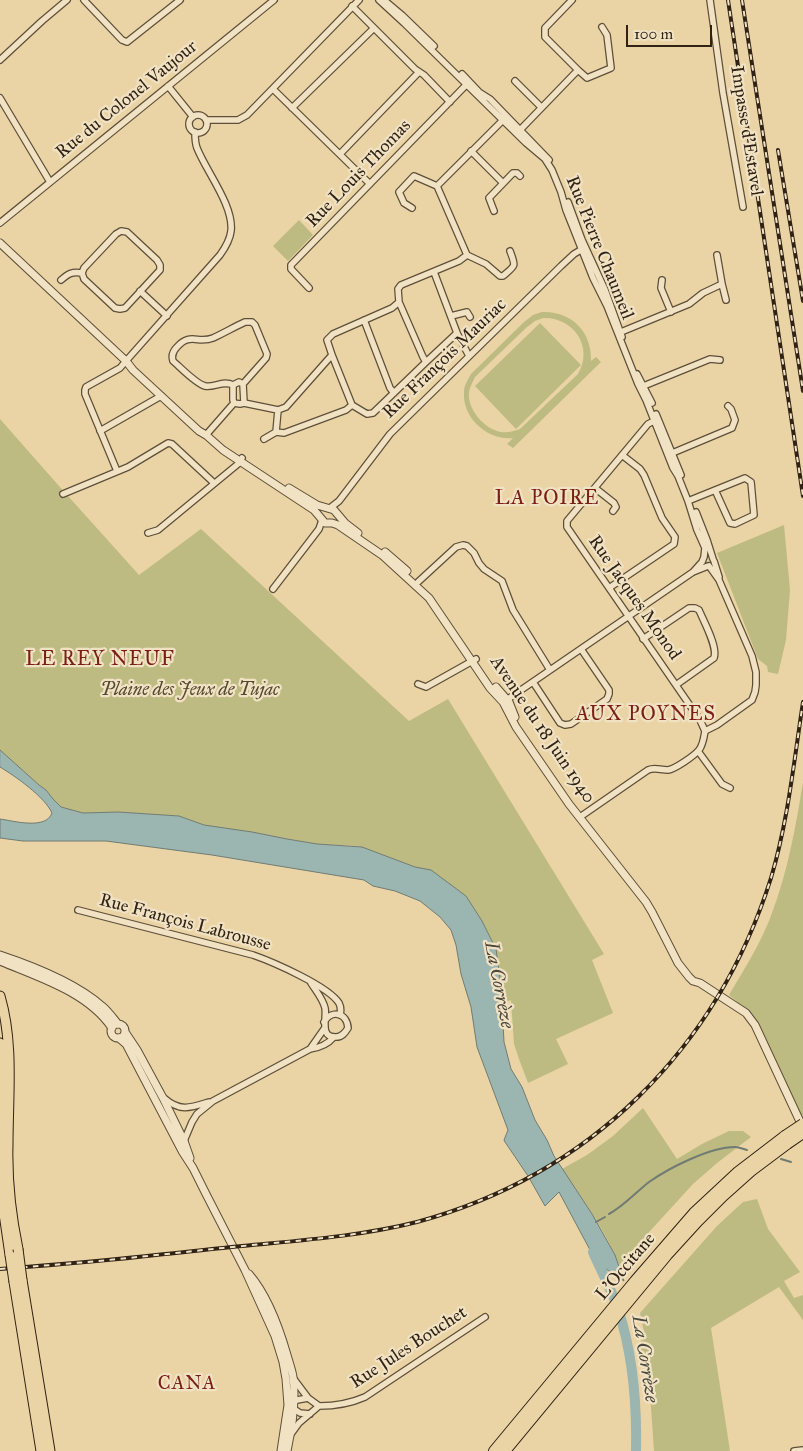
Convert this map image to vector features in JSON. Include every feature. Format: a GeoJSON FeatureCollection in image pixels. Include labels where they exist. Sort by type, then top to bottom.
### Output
{"type":"FeatureCollection","features":[{"type":"Feature","properties":{"kind":"highway"},"geometry":{"type":"LineString","coordinates":[[0,996],[9,1045],[8,1174],[18,1249],[18,1281],[41,1451]]}},
{"type":"Feature","properties":{"kind":"highway"},"geometry":{"type":"LineString","coordinates":[[0,1043],[2,1060],[1,1175],[3,1207],[10,1255],[18,1281],[50,1451]]}},
{"type":"Feature","properties":{"kind":"highway","name":"L'Occitane"},"geometry":{"type":"LineString","coordinates":[[494,1451],[636,1286],[677,1232],[715,1192],[751,1162],[786,1140],[803,1126]]}},
{"type":"Feature","properties":{"kind":"highway","name":"L'Occitane"},"geometry":{"type":"LineString","coordinates":[[786,1140],[803,1134]]}},
{"type":"Feature","properties":{"kind":"highway","name":"L'Occitane"},"geometry":{"type":"LineString","coordinates":[[505,1451],[600,1329]]}},
{"type":"Feature","properties":{"kind":"street"},"geometry":{"type":"LineString","coordinates":[[0,60],[67,0]]}},
{"type":"Feature","properties":{"kind":"street"},"geometry":{"type":"LineString","coordinates":[[84,0],[122,40],[127,42],[180,0]]}},
{"type":"Feature","properties":{"kind":"street","name":"Rue du Colonel Vaujour"},"geometry":{"type":"LineString","coordinates":[[0,223],[274,0]]}},
{"type":"Feature","properties":{"kind":"street"},"geometry":{"type":"LineString","coordinates":[[116,471],[85,390],[120,368],[126,362],[224,248],[232,228],[227,206],[196,146],[195,132],[189,123],[196,115],[202,116],[207,120],[242,118],[359,0]]}},
{"type":"Feature","properties":{"kind":"street","name":"Rue Pierre Chaumeil"},"geometry":{"type":"LineString","coordinates":[[379,0],[468,83],[502,111],[545,154],[555,168],[584,249],[641,387]]}},
{"type":"Feature","properties":{"kind":"street","name":"Rue Pierre Chaumeil"},"geometry":{"type":"LineString","coordinates":[[384,0],[402,15],[503,120],[544,159],[552,170],[566,210],[605,290],[646,400],[657,420],[690,500],[697,530],[705,548],[708,562]]}},
{"type":"Feature","properties":{"kind":"street"},"geometry":{"type":"LineString","coordinates":[[572,0],[545,28],[545,37],[587,78],[611,68],[606,35],[602,27]]}},
{"type":"Feature","properties":{"kind":"street","name":"Impasse d'Estavel"},"geometry":{"type":"LineString","coordinates":[[710,0],[723,93],[743,207]]}},
{"type":"Feature","properties":{"kind":"street"},"geometry":{"type":"LineString","coordinates":[[352,6],[450,102]]}},
{"type":"Feature","properties":{"kind":"street"},"geometry":{"type":"LineString","coordinates":[[292,108],[374,28]]}},
{"type":"Feature","properties":{"kind":"street"},"geometry":{"type":"LineString","coordinates":[[512,129],[520,129],[578,70]]}},
{"type":"Feature","properties":{"kind":"street"},"geometry":{"type":"LineString","coordinates":[[340,154],[419,72]]}},
{"type":"Feature","properties":{"kind":"street"},"geometry":{"type":"LineString","coordinates":[[515,81],[541,107]]}},
{"type":"Feature","properties":{"kind":"street","name":"Rue Louis Thomas"},"geometry":{"type":"LineString","coordinates":[[309,288],[291,269],[291,265],[468,83]]}},
{"type":"Feature","properties":{"kind":"street"},"geometry":{"type":"LineString","coordinates":[[168,86],[193,117]]}},
{"type":"Feature","properties":{"kind":"street"},"geometry":{"type":"LineString","coordinates":[[273,88],[370,184]]}},
{"type":"Feature","properties":{"kind":"street"},"geometry":{"type":"LineString","coordinates":[[0,98],[50,182]]}},
{"type":"Feature","properties":{"kind":"street"},"geometry":{"type":"LineString","coordinates":[[437,186],[503,120],[502,111]]}},
{"type":"Feature","properties":{"kind":"street"},"geometry":{"type":"LineString","coordinates":[[195,132],[203,132],[208,125],[207,120]]}},
{"type":"Feature","properties":{"kind":"street"},"geometry":{"type":"LineString","coordinates":[[471,151],[503,183]]}},
{"type":"Feature","properties":{"kind":"street"},"geometry":{"type":"LineString","coordinates":[[494,211],[489,198],[513,173],[520,176]]}},
{"type":"Feature","properties":{"kind":"street"},"geometry":{"type":"LineString","coordinates":[[412,208],[404,203],[399,192],[414,176],[437,186],[467,255],[486,264],[500,276],[503,276],[515,264],[510,251]]}},
{"type":"Feature","properties":{"kind":"street"},"geometry":{"type":"LineString","coordinates":[[122,231],[127,232],[160,265],[160,270],[125,308],[115,308],[84,279],[82,273],[84,268],[116,234],[122,231]]}},
{"type":"Feature","properties":{"kind":"street","name":"Avenue du 18 Juin 1940"},"geometry":{"type":"LineString","coordinates":[[0,243],[198,431],[207,433]]}},
{"type":"Feature","properties":{"kind":"street","name":"Rue François Mauriac"},"geometry":{"type":"LineString","coordinates":[[332,510],[390,434],[561,266],[574,254],[584,249]]}},
{"type":"Feature","properties":{"kind":"street"},"geometry":{"type":"LineString","coordinates":[[426,362],[399,302],[398,290],[401,285],[459,261],[467,255]]}},
{"type":"Feature","properties":{"kind":"street"},"geometry":{"type":"LineString","coordinates":[[717,255],[726,300]]}},
{"type":"Feature","properties":{"kind":"street"},"geometry":{"type":"LineString","coordinates":[[434,272],[457,333],[469,356]]}},
{"type":"Feature","properties":{"kind":"street"},"geometry":{"type":"LineString","coordinates":[[61,280],[69,273],[82,273]]}},
{"type":"Feature","properties":{"kind":"street"},"geometry":{"type":"LineString","coordinates":[[662,280],[661,288],[670,312]]}},
{"type":"Feature","properties":{"kind":"street"},"geometry":{"type":"LineString","coordinates":[[621,332],[689,304],[703,293],[722,284]]}},
{"type":"Feature","properties":{"kind":"street"},"geometry":{"type":"LineString","coordinates":[[140,291],[167,316]]}},
{"type":"Feature","properties":{"kind":"street"},"geometry":{"type":"LineString","coordinates":[[399,302],[392,308],[333,334],[327,340],[352,405],[367,414],[373,414],[457,333]]}},
{"type":"Feature","properties":{"kind":"street"},"geometry":{"type":"LineString","coordinates":[[451,316],[467,312],[470,317]]}},
{"type":"Feature","properties":{"kind":"street"},"geometry":{"type":"LineString","coordinates":[[364,320],[390,388],[394,393]]}},
{"type":"Feature","properties":{"kind":"street"},"geometry":{"type":"LineString","coordinates":[[243,384],[239,382],[233,385],[220,383],[205,386],[173,361],[173,351],[182,341],[188,339],[206,340],[245,322],[252,322],[267,354],[266,358],[243,384],[244,403]]}},
{"type":"Feature","properties":{"kind":"street"},"geometry":{"type":"LineString","coordinates":[[234,403],[244,403],[278,410],[286,407],[332,355]]}},
{"type":"Feature","properties":{"kind":"street"},"geometry":{"type":"LineString","coordinates":[[641,387],[710,359],[720,360]]}},
{"type":"Feature","properties":{"kind":"street","name":"Avenue du 18 Juin 1940"},"geometry":{"type":"LineString","coordinates":[[126,362],[133,364],[207,433],[218,447],[317,505],[332,510],[345,523],[399,563],[445,614],[475,660],[490,688],[505,701],[581,816]]}},
{"type":"Feature","properties":{"kind":"street"},"geometry":{"type":"LineString","coordinates":[[233,385],[232,400],[234,403]]}},
{"type":"Feature","properties":{"kind":"street"},"geometry":{"type":"LineString","coordinates":[[100,431],[160,396]]}},
{"type":"Feature","properties":{"kind":"street"},"geometry":{"type":"LineString","coordinates":[[207,433],[234,403]]}},
{"type":"Feature","properties":{"kind":"street"},"geometry":{"type":"LineString","coordinates":[[264,438],[276,432],[284,433],[346,410],[352,405]]}},
{"type":"Feature","properties":{"kind":"street"},"geometry":{"type":"LineString","coordinates":[[670,454],[732,428],[735,420],[728,406]]}},
{"type":"Feature","properties":{"kind":"street"},"geometry":{"type":"LineString","coordinates":[[276,432],[278,410]]}},
{"type":"Feature","properties":{"kind":"street","name":"Rue Jacques Monod"},"geometry":{"type":"LineString","coordinates":[[657,420],[648,424],[622,454],[567,521],[567,527],[700,720],[705,731]]}},
{"type":"Feature","properties":{"kind":"street"},"geometry":{"type":"LineString","coordinates":[[63,494],[128,466],[168,443],[172,444],[214,483]]}},
{"type":"Feature","properties":{"kind":"street"},"geometry":{"type":"LineString","coordinates":[[609,588],[674,544],[675,538],[662,518],[644,475],[640,469],[622,454]]}},
{"type":"Feature","properties":{"kind":"street"},"geometry":{"type":"LineString","coordinates":[[148,533],[158,530],[241,460]]}},
{"type":"Feature","properties":{"kind":"street","name":"Avenue du 18 Juin 1940"},"geometry":{"type":"LineString","coordinates":[[241,460],[314,510],[325,521],[355,536],[382,555],[425,594],[475,660]]}},
{"type":"Feature","properties":{"kind":"street"},"geometry":{"type":"LineString","coordinates":[[690,500],[715,490],[745,478],[751,482],[754,515],[735,524],[730,523],[715,490]]}},
{"type":"Feature","properties":{"kind":"street"},"geometry":{"type":"LineString","coordinates":[[595,488],[614,503],[616,507],[613,511]]}},
{"type":"Feature","properties":{"kind":"street"},"geometry":{"type":"LineString","coordinates":[[273,588],[325,521],[336,519],[332,510],[322,510],[325,521]]}},
{"type":"Feature","properties":{"kind":"street"},"geometry":{"type":"LineString","coordinates":[[418,582],[456,547],[467,546],[484,569],[502,581],[513,610],[550,670]]}},
{"type":"Feature","properties":{"kind":"street"},"geometry":{"type":"LineString","coordinates":[[505,701],[708,562],[719,580],[752,656],[756,672],[755,692],[752,700],[705,731],[698,751],[673,768],[648,770],[581,816]]}},
{"type":"Feature","properties":{"kind":"street"},"geometry":{"type":"LineString","coordinates":[[643,639],[689,608],[699,610],[715,648],[715,655],[714,658],[676,685]]}},
{"type":"Feature","properties":{"kind":"street"},"geometry":{"type":"LineString","coordinates":[[533,682],[560,723],[565,725],[571,724],[607,699],[609,694],[609,690],[581,649]]}},
{"type":"Feature","properties":{"kind":"street"},"geometry":{"type":"LineString","coordinates":[[418,684],[426,687],[475,660]]}},
{"type":"Feature","properties":{"kind":"street","name":"Avenue du 18 Juin 1940"},"geometry":{"type":"LineString","coordinates":[[505,701],[531,749],[646,902],[683,971],[693,980],[743,1012]]}},
{"type":"Feature","properties":{"kind":"street"},"geometry":{"type":"LineString","coordinates":[[698,751],[722,784],[730,788]]}},
{"type":"Feature","properties":{"kind":"street","name":"Rue François Labrousse"},"geometry":{"type":"LineString","coordinates":[[78,910],[253,955],[272,962],[310,981],[339,1003],[340,1014],[346,1020],[348,1028],[343,1035],[316,1049],[310,1049]]}},
{"type":"Feature","properties":{"kind":"street"},"geometry":{"type":"LineString","coordinates":[[0,955],[75,987],[101,1005],[115,1026]]}},
{"type":"Feature","properties":{"kind":"street"},"geometry":{"type":"LineString","coordinates":[[0,961],[80,996],[115,1026]]}},
{"type":"Feature","properties":{"kind":"street"},"geometry":{"type":"LineString","coordinates":[[310,981],[324,1005]]}},
{"type":"Feature","properties":{"kind":"street"},"geometry":{"type":"LineString","coordinates":[[328,993],[324,1005],[324,1029],[326,1033],[334,1038]]}},
{"type":"Feature","properties":{"kind":"street"},"geometry":{"type":"LineString","coordinates":[[743,1012],[746,1013],[758,1030],[803,1126]]}},
{"type":"Feature","properties":{"kind":"street"},"geometry":{"type":"LineString","coordinates":[[743,1012],[803,1134]]}},
{"type":"Feature","properties":{"kind":"street"},"geometry":{"type":"LineString","coordinates":[[324,1022],[329,1016],[340,1014]]}},
{"type":"Feature","properties":{"kind":"street"},"geometry":{"type":"LineString","coordinates":[[193,1168],[184,1141],[134,1045],[121,1025],[115,1026],[111,1030],[112,1033],[126,1044],[193,1168],[245,1270],[275,1336],[283,1362],[291,1405],[281,1451]]}},
{"type":"Feature","properties":{"kind":"street","name":"Rue François Labrousse"},"geometry":{"type":"LineString","coordinates":[[184,1141],[197,1114],[213,1101],[310,1049],[324,1029]]}},
{"type":"Feature","properties":{"kind":"street"},"geometry":{"type":"LineString","coordinates":[[119,1038],[124,1036],[126,1032]]}},
{"type":"Feature","properties":{"kind":"street"},"geometry":{"type":"LineString","coordinates":[[154,1096],[174,1123],[190,1126]]}},
{"type":"Feature","properties":{"kind":"street"},"geometry":{"type":"LineString","coordinates":[[163,1098],[182,1107],[175,1114],[176,1139]]}},
{"type":"Feature","properties":{"kind":"street","name":"Rue François Labrousse"},"geometry":{"type":"LineString","coordinates":[[182,1107],[188,1108],[213,1101]]}},
{"type":"Feature","properties":{"kind":"street"},"geometry":{"type":"LineString","coordinates":[[245,1270],[256,1282],[271,1310],[281,1334],[293,1377],[290,1436],[287,1451]]}},
{"type":"Feature","properties":{"kind":"street","name":"Rue Jules Bouchet"},"geometry":{"type":"LineString","coordinates":[[319,1406],[336,1406],[351,1403],[365,1397],[485,1318]]}},
{"type":"Feature","properties":{"kind":"street"},"geometry":{"type":"LineString","coordinates":[[290,1436],[299,1423],[319,1406],[308,1398],[293,1377]]}},
{"type":"Feature","properties":{"kind":"street"},"geometry":{"type":"LineString","coordinates":[[291,1405],[308,1398]]}},
{"type":"Feature","properties":{"kind":"street"},"geometry":{"type":"LineString","coordinates":[[291,1405],[300,1413],[310,1414]]}},
{"type":"Feature","properties":{"kind":"street"},"geometry":{"type":"LineString","coordinates":[[794,1451],[803,1450]]}},
{"type":"Feature","properties":{"kind":"green space"},"geometry":{"type":"Polygon","coordinates":[[[299,220],[313,235],[288,261],[273,246],[299,220]]]}},
{"type":"Feature","properties":{"kind":"green space"},"geometry":{"type":"Polygon","coordinates":[[[542,312],[553,313],[571,319],[584,332],[588,341],[591,361],[596,357],[601,362],[513,448],[507,444],[513,438],[495,436],[486,432],[472,419],[467,411],[464,389],[471,374],[533,315],[542,312]],[[543,318],[535,321],[475,377],[469,392],[469,398],[478,417],[489,427],[504,432],[520,429],[578,374],[584,354],[582,344],[572,328],[554,319],[543,318]]]}},
{"type":"Feature","properties":{"kind":"green space"},"geometry":{"type":"Polygon","coordinates":[[[540,323],[581,365],[516,429],[475,386],[540,323]]]}},
{"type":"Feature","properties":{"kind":"green space","name":"Plaine des Jeux de Tujac"},"geometry":{"type":"Polygon","coordinates":[[[0,419],[139,575],[201,529],[409,721],[448,699],[604,954],[592,960],[613,1013],[556,1039],[568,1064],[528,1083],[514,1044],[511,1000],[502,1004],[496,948],[466,896],[431,871],[358,846],[317,844],[287,839],[204,825],[179,816],[118,812],[83,813],[61,807],[46,790],[0,750],[0,419]]]}},
{"type":"Feature","properties":{"kind":"green space"},"geometry":{"type":"Polygon","coordinates":[[[784,525],[790,590],[786,640],[778,674],[768,672],[767,666],[758,659],[717,553],[784,525]]]}},
{"type":"Feature","properties":{"kind":"green space"},"geometry":{"type":"Polygon","coordinates":[[[803,782],[803,1115],[801,1117],[780,1068],[762,1034],[741,1006],[729,995],[758,944],[778,897],[791,848],[803,782]]]}},
{"type":"Feature","properties":{"kind":"green space"},"geometry":{"type":"Polygon","coordinates":[[[643,1108],[677,1159],[729,1131],[743,1131],[751,1137],[693,1184],[619,1265],[601,1228],[562,1169],[587,1155],[613,1136],[643,1108]]]}},
{"type":"Feature","properties":{"kind":"green space"},"geometry":{"type":"Polygon","coordinates":[[[757,1199],[768,1229],[800,1272],[784,1281],[794,1298],[803,1295],[803,1320],[779,1287],[711,1328],[730,1451],[654,1451],[649,1378],[639,1343],[645,1337],[640,1313],[717,1226],[743,1202],[757,1199]]]}},
{"type":"Feature","properties":{"kind":"water"},"geometry":{"type":"Polygon","coordinates":[[[0,750],[46,790],[61,807],[83,813],[118,812],[179,816],[204,825],[317,844],[362,847],[415,867],[431,870],[466,896],[482,921],[496,949],[501,986],[504,1042],[511,1069],[522,1087],[535,1120],[554,1156],[592,1214],[615,1255],[624,1281],[597,1263],[559,1192],[545,1206],[505,1142],[508,1130],[477,1047],[471,1007],[461,974],[456,945],[451,930],[440,917],[420,901],[395,891],[373,886],[364,880],[212,855],[106,841],[23,841],[0,838],[0,819],[37,823],[49,818],[52,813],[43,800],[21,781],[0,767],[0,750]]]}},
{"type":"Feature","properties":{"kind":"waterway"},"geometry":{"type":"LineString","coordinates":[[609,1214],[649,1182],[690,1159],[725,1148],[736,1147],[747,1150]]}},
{"type":"Feature","properties":{"kind":"waterway"},"geometry":{"type":"LineString","coordinates":[[781,1159],[791,1162]]}},
{"type":"Feature","properties":{"kind":"waterway"},"geometry":{"type":"LineString","coordinates":[[596,1222],[605,1217]]}},
{"type":"Feature","properties":{"kind":"waterway","name":"La Corrèze"},"geometry":{"type":"LineString","coordinates":[[593,1252],[616,1302],[631,1361],[635,1397],[636,1451]]}},
{"type":"Feature","properties":{"kind":"railway"},"geometry":{"type":"LineString","coordinates":[[728,0],[803,496]]}},
{"type":"Feature","properties":{"kind":"railway"},"geometry":{"type":"LineString","coordinates":[[742,0],[803,391]]}},
{"type":"Feature","properties":{"kind":"railway"},"geometry":{"type":"LineString","coordinates":[[778,150],[803,301]]}},
{"type":"Feature","properties":{"kind":"railway"},"geometry":{"type":"LineString","coordinates":[[0,1269],[320,1238],[369,1232],[417,1222],[480,1201],[538,1172],[591,1138],[639,1096],[681,1050],[717,997],[747,940],[771,878],[782,835],[803,702]]}},
{"type":"Feature","properties":{"kind":"district","name":"LA POIRE"},"geometry":{"type":"Point","coordinates":[547,499]}},
{"type":"Feature","properties":{"kind":"district","name":"LE REY NEUF"},"geometry":{"type":"Point","coordinates":[100,660]}},
{"type":"Feature","properties":{"kind":"district","name":"AUX POYNES"},"geometry":{"type":"Point","coordinates":[646,715]}},
{"type":"Feature","properties":{"kind":"district","name":"CANA"},"geometry":{"type":"Point","coordinates":[187,1384]}}]}
